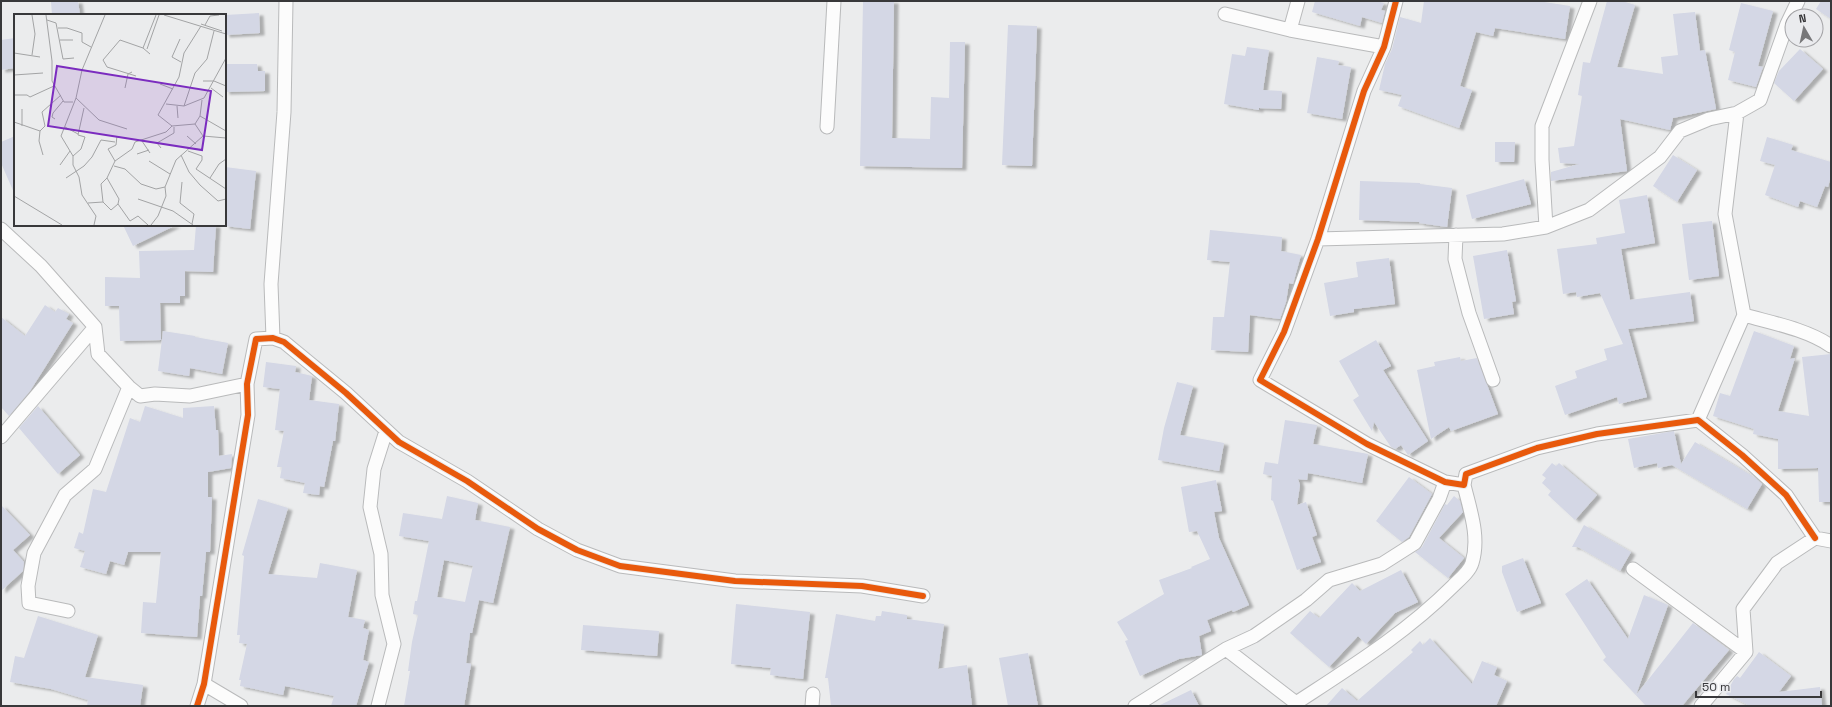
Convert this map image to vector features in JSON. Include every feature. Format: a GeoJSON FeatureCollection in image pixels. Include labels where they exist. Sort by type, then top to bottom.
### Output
{"type":"FeatureCollection","features":[{"type":"Feature","properties":{"kind":"street"},"geometry":{"type":"LineString","coordinates":[[273,338],[271,284],[284,112],[286,1]]}},
{"type":"Feature","properties":{"kind":"street"},"geometry":{"type":"LineString","coordinates":[[827,127],[834,1]]}},
{"type":"Feature","properties":{"kind":"street"},"geometry":{"type":"LineString","coordinates":[[1290,30],[1298,1]]}},
{"type":"Feature","properties":{"kind":"street"},"geometry":{"type":"LineString","coordinates":[[1396,1],[1384,47],[1364,91],[1318,239],[1284,332],[1260,380],[1367,444],[1445,482],[1464,485]]}},
{"type":"Feature","properties":{"kind":"street"},"geometry":{"type":"LineString","coordinates":[[1546,227],[1542,160],[1542,126],[1590,1]]}},
{"type":"Feature","properties":{"kind":"street"},"geometry":{"type":"LineString","coordinates":[[1318,239],[1503,234],[1546,227],[1589,210],[1660,157],[1680,131],[1709,119],[1737,113],[1760,100],[1787,24],[1798,1]]}},
{"type":"Feature","properties":{"kind":"street"},"geometry":{"type":"LineString","coordinates":[[1225,14],[1290,30],[1384,47]]}},
{"type":"Feature","properties":{"kind":"street"},"geometry":{"type":"LineString","coordinates":[[1698,420],[1744,315],[1724,214],[1737,113]]}},
{"type":"Feature","properties":{"kind":"street"},"geometry":{"type":"LineString","coordinates":[[1,229],[41,266],[95,327],[98,354],[129,387],[140,396],[155,394],[190,396],[247,384]]}},
{"type":"Feature","properties":{"kind":"street"},"geometry":{"type":"LineString","coordinates":[[1456,235],[1455,259],[1469,312],[1493,380]]}},
{"type":"Feature","properties":{"kind":"street"},"geometry":{"type":"LineString","coordinates":[[1744,315],[1793,329],[1825,342],[1831,346]]}},
{"type":"Feature","properties":{"kind":"street"},"geometry":{"type":"LineString","coordinates":[[1,437],[95,327]]}},
{"type":"Feature","properties":{"kind":"street"},"geometry":{"type":"LineString","coordinates":[[197,706],[204,684],[248,415],[247,384],[256,339],[273,338],[284,342],[346,393],[386,431],[400,442],[467,481],[538,529],[577,550],[620,566],[735,581],[862,586],[923,596]]}},
{"type":"Feature","properties":{"kind":"street"},"geometry":{"type":"LineString","coordinates":[[68,611],[29,602],[28,586],[34,553],[65,495],[95,469],[129,387]]}},
{"type":"Feature","properties":{"kind":"street"},"geometry":{"type":"LineString","coordinates":[[1226,649],[1298,704],[1372,654],[1404,630],[1445,594],[1472,564],[1476,532],[1464,485],[1466,474],[1538,448],[1597,434],[1698,420],[1742,455],[1786,495],[1815,538]]}},
{"type":"Feature","properties":{"kind":"street"},"geometry":{"type":"LineString","coordinates":[[378,706],[394,644],[382,595],[381,554],[370,507],[374,469],[386,431]]}},
{"type":"Feature","properties":{"kind":"street"},"geometry":{"type":"LineString","coordinates":[[1135,706],[1226,649],[1254,636],[1306,600],[1329,580],[1382,564],[1415,543],[1439,499],[1445,482]]}},
{"type":"Feature","properties":{"kind":"street"},"geometry":{"type":"LineString","coordinates":[[1701,706],[1746,652],[1743,609],[1777,563],[1815,538],[1831,541]]}},
{"type":"Feature","properties":{"kind":"street"},"geometry":{"type":"LineString","coordinates":[[1633,569],[1746,652]]}},
{"type":"Feature","properties":{"kind":"street"},"geometry":{"type":"LineString","coordinates":[[204,684],[241,706]]}},
{"type":"Feature","properties":{"kind":"building"},"geometry":{"type":"Polygon","coordinates":[[[78,1],[80,14],[52,14],[51,2],[78,1]]]}},
{"type":"Feature","properties":{"kind":"building"},"geometry":{"type":"Polygon","coordinates":[[[863,1],[894,1],[892,138],[930,139],[931,97],[949,98],[950,42],[965,42],[962,168],[860,166],[863,1]]]}},
{"type":"Feature","properties":{"kind":"building"},"geometry":{"type":"Polygon","coordinates":[[[1315,1],[1376,1],[1384,3],[1381,10],[1385,11],[1382,23],[1362,17],[1360,26],[1312,12],[1315,1]]]}},
{"type":"Feature","properties":{"kind":"building"},"geometry":{"type":"Polygon","coordinates":[[[1424,1],[1538,1],[1570,6],[1565,39],[1495,28],[1493,36],[1476,32],[1460,86],[1472,90],[1459,128],[1398,106],[1402,95],[1379,90],[1385,64],[1392,49],[1400,17],[1421,23],[1424,1]]]}},
{"type":"Feature","properties":{"kind":"building"},"geometry":{"type":"Polygon","coordinates":[[[1607,1],[1622,1],[1635,5],[1617,67],[1663,74],[1661,57],[1678,55],[1673,14],[1695,12],[1700,51],[1705,50],[1716,109],[1673,118],[1670,130],[1620,119],[1627,171],[1551,181],[1551,172],[1579,164],[1560,163],[1558,148],[1574,146],[1582,96],[1578,95],[1583,62],[1590,63],[1607,1]]]}},
{"type":"Feature","properties":{"kind":"building"},"geometry":{"type":"Polygon","coordinates":[[[1821,1],[1831,1],[1831,19],[1824,14],[1824,8],[1817,8],[1821,1]]]}},
{"type":"Feature","properties":{"kind":"building"},"geometry":{"type":"Polygon","coordinates":[[[1741,3],[1773,11],[1758,66],[1763,67],[1756,87],[1728,80],[1735,52],[1729,50],[1741,3]]]}},
{"type":"Feature","properties":{"kind":"building"},"geometry":{"type":"Polygon","coordinates":[[[259,13],[260,33],[226,35],[226,15],[259,13]]]}},
{"type":"Feature","properties":{"kind":"building"},"geometry":{"type":"Polygon","coordinates":[[[1008,25],[1037,26],[1032,166],[1002,165],[1008,25]]]}},
{"type":"Feature","properties":{"kind":"building"},"geometry":{"type":"Polygon","coordinates":[[[14,38],[14,68],[1,70],[1,40],[14,38]]]}},
{"type":"Feature","properties":{"kind":"building"},"geometry":{"type":"Polygon","coordinates":[[[1247,47],[1269,50],[1263,90],[1282,91],[1281,109],[1259,108],[1259,110],[1224,104],[1232,54],[1245,56],[1247,47]]]}},
{"type":"Feature","properties":{"kind":"building"},"geometry":{"type":"Polygon","coordinates":[[[1800,49],[1823,69],[1794,101],[1774,83],[1779,71],[1800,49]]]}},
{"type":"Feature","properties":{"kind":"building"},"geometry":{"type":"Polygon","coordinates":[[[1317,57],[1339,61],[1338,65],[1351,67],[1342,119],[1307,113],[1317,57]]]}},
{"type":"Feature","properties":{"kind":"building"},"geometry":{"type":"Polygon","coordinates":[[[226,64],[257,64],[258,71],[265,71],[265,91],[226,92],[226,64]]]}},
{"type":"Feature","properties":{"kind":"building"},"geometry":{"type":"Polygon","coordinates":[[[14,136],[14,193],[1,163],[1,142],[14,136]]]}},
{"type":"Feature","properties":{"kind":"building"},"geometry":{"type":"Polygon","coordinates":[[[1767,137],[1793,145],[1791,150],[1831,162],[1831,176],[1828,187],[1825,186],[1817,207],[1800,201],[1798,207],[1765,195],[1775,165],[1760,161],[1767,137]]]}},
{"type":"Feature","properties":{"kind":"building"},"geometry":{"type":"Polygon","coordinates":[[[1495,142],[1515,142],[1514,162],[1495,162],[1495,142]]]}},
{"type":"Feature","properties":{"kind":"building"},"geometry":{"type":"Polygon","coordinates":[[[1673,155],[1697,170],[1677,202],[1653,186],[1673,155]]]}},
{"type":"Feature","properties":{"kind":"building"},"geometry":{"type":"Polygon","coordinates":[[[226,167],[256,171],[250,229],[225,226],[226,167]]]}},
{"type":"Feature","properties":{"kind":"building"},"geometry":{"type":"Polygon","coordinates":[[[1524,179],[1531,204],[1472,219],[1466,195],[1524,179]]]}},
{"type":"Feature","properties":{"kind":"building"},"geometry":{"type":"Polygon","coordinates":[[[1360,181],[1420,183],[1452,188],[1447,227],[1419,223],[1420,222],[1359,220],[1360,181]]]}},
{"type":"Feature","properties":{"kind":"building"},"geometry":{"type":"Polygon","coordinates":[[[1647,195],[1655,243],[1621,249],[1630,300],[1690,292],[1694,321],[1628,329],[1647,397],[1619,404],[1617,397],[1565,415],[1555,386],[1577,378],[1575,371],[1607,360],[1604,349],[1623,344],[1600,293],[1577,297],[1576,292],[1563,294],[1557,249],[1597,244],[1596,238],[1625,233],[1619,200],[1647,195]]]}},
{"type":"Feature","properties":{"kind":"building"},"geometry":{"type":"Polygon","coordinates":[[[1712,221],[1719,276],[1689,280],[1682,224],[1712,221]]]}},
{"type":"Feature","properties":{"kind":"building"},"geometry":{"type":"Polygon","coordinates":[[[123,226],[174,226],[133,246],[123,226]]]}},
{"type":"Feature","properties":{"kind":"building"},"geometry":{"type":"Polygon","coordinates":[[[196,226],[216,226],[213,272],[185,271],[185,296],[180,296],[180,303],[160,303],[161,340],[120,341],[119,306],[105,306],[105,277],[140,278],[139,251],[194,250],[196,226]]]}},
{"type":"Feature","properties":{"kind":"building"},"geometry":{"type":"Polygon","coordinates":[[[1210,230],[1282,237],[1281,251],[1301,255],[1293,284],[1289,283],[1286,302],[1280,319],[1250,315],[1248,352],[1211,350],[1213,317],[1224,317],[1230,262],[1207,260],[1210,230]]]}},
{"type":"Feature","properties":{"kind":"building"},"geometry":{"type":"Polygon","coordinates":[[[1507,250],[1516,301],[1512,302],[1514,314],[1484,319],[1473,256],[1507,250]]]}},
{"type":"Feature","properties":{"kind":"building"},"geometry":{"type":"Polygon","coordinates":[[[1389,258],[1395,304],[1354,309],[1354,312],[1330,316],[1324,283],[1358,277],[1356,262],[1389,258]]]}},
{"type":"Feature","properties":{"kind":"building"},"geometry":{"type":"Polygon","coordinates":[[[45,305],[55,312],[58,308],[69,314],[66,319],[73,323],[30,391],[9,416],[1,407],[1,317],[25,336],[45,305]]]}},
{"type":"Feature","properties":{"kind":"building"},"geometry":{"type":"Polygon","coordinates":[[[163,331],[228,343],[222,374],[190,368],[189,376],[158,371],[163,331]]]}},
{"type":"Feature","properties":{"kind":"building"},"geometry":{"type":"Polygon","coordinates":[[[1754,331],[1794,346],[1790,359],[1795,358],[1778,411],[1809,416],[1802,357],[1831,354],[1831,502],[1819,502],[1818,468],[1778,469],[1778,439],[1753,434],[1754,429],[1713,416],[1720,393],[1730,396],[1754,331]]]}},
{"type":"Feature","properties":{"kind":"building"},"geometry":{"type":"Polygon","coordinates":[[[1376,340],[1391,366],[1383,370],[1428,441],[1408,455],[1401,445],[1395,449],[1391,447],[1374,422],[1372,431],[1353,400],[1359,396],[1339,361],[1376,340]]]}},
{"type":"Feature","properties":{"kind":"building"},"geometry":{"type":"Polygon","coordinates":[[[1460,357],[1461,361],[1477,358],[1498,414],[1451,431],[1449,427],[1431,439],[1417,370],[1435,366],[1434,362],[1460,357]]]}},
{"type":"Feature","properties":{"kind":"building"},"geometry":{"type":"Polygon","coordinates":[[[266,362],[296,366],[295,372],[312,376],[309,400],[339,404],[335,441],[333,441],[324,487],[320,486],[319,495],[303,493],[305,483],[280,478],[282,467],[277,467],[284,431],[275,430],[280,389],[263,387],[266,362]]]}},
{"type":"Feature","properties":{"kind":"building"},"geometry":{"type":"Polygon","coordinates":[[[1177,382],[1193,386],[1180,435],[1224,443],[1219,471],[1158,460],[1164,428],[1177,382]]]}},
{"type":"Feature","properties":{"kind":"building"},"geometry":{"type":"Polygon","coordinates":[[[38,406],[80,455],[58,474],[19,428],[38,406]]]}},
{"type":"Feature","properties":{"kind":"building"},"geometry":{"type":"Polygon","coordinates":[[[145,406],[183,418],[183,408],[214,406],[216,430],[218,430],[219,456],[232,454],[231,468],[208,472],[208,497],[212,497],[210,552],[206,552],[202,596],[200,596],[197,637],[141,633],[143,602],[156,603],[161,552],[128,552],[124,565],[110,561],[106,574],[80,567],[85,551],[74,548],[79,532],[83,534],[93,489],[106,492],[130,418],[140,422],[145,406]]]}},
{"type":"Feature","properties":{"kind":"building"},"geometry":{"type":"Polygon","coordinates":[[[1285,420],[1317,425],[1313,444],[1368,454],[1362,483],[1308,473],[1307,480],[1298,479],[1300,485],[1297,505],[1306,502],[1317,535],[1312,537],[1321,562],[1297,570],[1273,501],[1271,500],[1272,476],[1263,474],[1265,462],[1278,464],[1285,420]]]}},
{"type":"Feature","properties":{"kind":"building"},"geometry":{"type":"Polygon","coordinates":[[[1674,431],[1681,464],[1695,442],[1754,477],[1762,484],[1747,509],[1672,465],[1658,468],[1657,463],[1634,468],[1628,439],[1674,431]]]}},
{"type":"Feature","properties":{"kind":"building"},"geometry":{"type":"Polygon","coordinates":[[[1552,463],[1556,466],[1559,463],[1597,495],[1575,520],[1548,495],[1551,491],[1542,483],[1546,478],[1542,475],[1552,463]]]}},
{"type":"Feature","properties":{"kind":"building"},"geometry":{"type":"Polygon","coordinates":[[[1409,477],[1432,494],[1409,537],[1402,542],[1376,521],[1409,477]]]}},
{"type":"Feature","properties":{"kind":"building"},"geometry":{"type":"Polygon","coordinates":[[[1216,480],[1222,511],[1214,512],[1219,538],[1249,605],[1233,612],[1232,610],[1207,620],[1211,631],[1199,636],[1202,655],[1179,659],[1140,676],[1125,641],[1128,640],[1117,622],[1164,594],[1159,580],[1192,568],[1191,567],[1210,559],[1197,531],[1189,532],[1181,487],[1216,480]]]}},
{"type":"Feature","properties":{"kind":"building"},"geometry":{"type":"Polygon","coordinates":[[[447,496],[478,503],[475,520],[510,527],[493,603],[479,600],[472,633],[470,633],[466,663],[471,664],[464,706],[404,706],[410,671],[408,671],[412,642],[418,615],[413,614],[429,541],[399,536],[403,513],[442,519],[447,496]],[[444,560],[437,597],[465,602],[473,566],[444,560]]]}},
{"type":"Feature","properties":{"kind":"building"},"geometry":{"type":"Polygon","coordinates":[[[1454,496],[1460,501],[1463,512],[1439,538],[1464,558],[1448,578],[1415,552],[1422,547],[1445,504],[1447,505],[1454,496]]]}},
{"type":"Feature","properties":{"kind":"building"},"geometry":{"type":"Polygon","coordinates":[[[258,499],[288,508],[268,574],[317,578],[320,563],[357,570],[348,617],[365,620],[363,628],[369,630],[363,660],[369,662],[356,706],[331,706],[334,696],[285,686],[283,695],[240,686],[241,680],[239,680],[247,644],[239,643],[240,635],[237,635],[244,556],[242,555],[258,499]]]}},
{"type":"Feature","properties":{"kind":"building"},"geometry":{"type":"Polygon","coordinates":[[[1,505],[30,535],[13,550],[24,562],[23,571],[1,591],[1,505]]]}},
{"type":"Feature","properties":{"kind":"building"},"geometry":{"type":"Polygon","coordinates":[[[1584,525],[1631,552],[1620,571],[1578,547],[1572,547],[1584,525]]]}},
{"type":"Feature","properties":{"kind":"building"},"geometry":{"type":"Polygon","coordinates":[[[1523,558],[1541,603],[1517,612],[1502,572],[1502,566],[1523,558]]]}},
{"type":"Feature","properties":{"kind":"building"},"geometry":{"type":"Polygon","coordinates":[[[1401,570],[1418,602],[1395,613],[1366,644],[1358,636],[1329,667],[1290,633],[1310,611],[1319,618],[1352,583],[1360,591],[1401,570]]]}},
{"type":"Feature","properties":{"kind":"building"},"geometry":{"type":"Polygon","coordinates":[[[1587,579],[1628,639],[1644,595],[1668,605],[1636,695],[1693,623],[1729,650],[1682,706],[1646,706],[1603,660],[1606,657],[1565,594],[1587,579]]]}},
{"type":"Feature","properties":{"kind":"building"},"geometry":{"type":"Polygon","coordinates":[[[736,604],[810,612],[803,679],[770,675],[771,668],[731,664],[736,604]]]}},
{"type":"Feature","properties":{"kind":"building"},"geometry":{"type":"Polygon","coordinates":[[[882,611],[907,615],[907,619],[944,624],[938,669],[967,665],[972,706],[831,706],[828,678],[825,678],[836,614],[875,621],[876,616],[881,616],[882,611]]]}},
{"type":"Feature","properties":{"kind":"building"},"geometry":{"type":"Polygon","coordinates":[[[38,616],[98,635],[85,677],[143,685],[140,706],[87,706],[88,700],[51,689],[10,682],[15,656],[24,658],[38,616]]]}},
{"type":"Feature","properties":{"kind":"building"},"geometry":{"type":"Polygon","coordinates":[[[583,625],[659,631],[657,656],[581,650],[583,625]]]}},
{"type":"Feature","properties":{"kind":"building"},"geometry":{"type":"Polygon","coordinates":[[[1430,638],[1472,684],[1482,661],[1497,667],[1494,675],[1507,681],[1496,706],[1326,706],[1342,688],[1357,701],[1413,652],[1411,650],[1420,641],[1423,645],[1430,638]]]}},
{"type":"Feature","properties":{"kind":"building"},"geometry":{"type":"Polygon","coordinates":[[[1759,652],[1791,676],[1779,692],[1820,687],[1822,706],[1750,706],[1726,694],[1734,679],[1737,676],[1740,678],[1759,652]]]}},
{"type":"Feature","properties":{"kind":"building"},"geometry":{"type":"Polygon","coordinates":[[[1028,653],[1038,706],[1008,706],[999,658],[1028,653]]]}},
{"type":"Feature","properties":{"kind":"building"},"geometry":{"type":"Polygon","coordinates":[[[1191,690],[1199,706],[1158,706],[1191,690]]]}},
{"type":"Feature","properties":{"kind":"cycle path"},"geometry":{"type":"LineString","coordinates":[[1396,1],[1384,47],[1364,91],[1318,239],[1284,332],[1260,380],[1367,444],[1445,482],[1464,485],[1466,474],[1537,448],[1597,434],[1698,420],[1742,455],[1786,495],[1815,538]]}},
{"type":"Feature","properties":{"kind":"cycle path"},"geometry":{"type":"LineString","coordinates":[[197,706],[204,684],[248,415],[247,384],[256,339],[273,338],[284,342],[346,393],[399,442],[467,481],[538,529],[577,550],[620,566],[735,581],[862,586],[923,596]]}}]}
